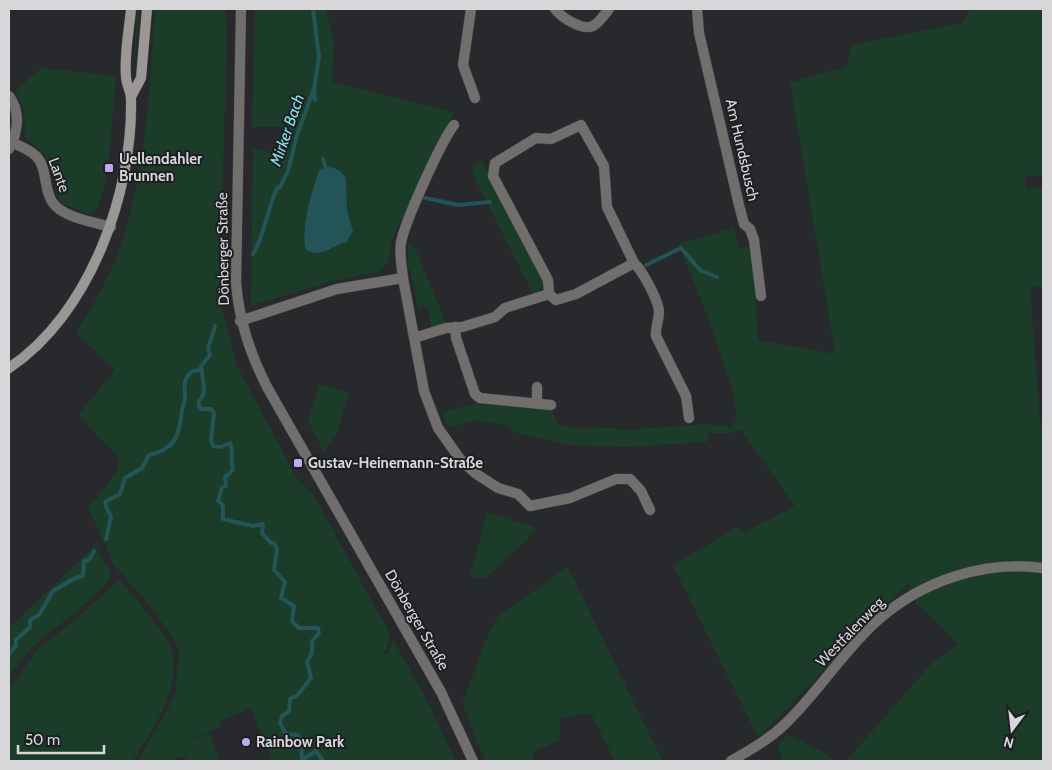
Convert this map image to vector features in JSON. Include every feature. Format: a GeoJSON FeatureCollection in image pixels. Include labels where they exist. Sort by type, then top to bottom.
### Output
{"type":"FeatureCollection","features":[{"type":"Feature","properties":{"kind":"main road"},"geometry":{"type":"LineString","coordinates":[[9,368],[34,348],[50,331],[85,280],[105,243],[125,166],[131,97],[126,77],[130,9]]}},
{"type":"Feature","properties":{"kind":"main road"},"geometry":{"type":"LineString","coordinates":[[131,97],[141,78],[147,9]]}},
{"type":"Feature","properties":{"kind":"street","name":"Dönberger Straße"},"geometry":{"type":"LineString","coordinates":[[241,9],[236,282],[240,321],[249,350],[267,387],[441,692],[472,761]]}},
{"type":"Feature","properties":{"kind":"street"},"geometry":{"type":"LineString","coordinates":[[471,9],[463,65],[475,98]]}},
{"type":"Feature","properties":{"kind":"street"},"geometry":{"type":"LineString","coordinates":[[555,9],[582,26],[588,27],[594,26],[609,9]]}},
{"type":"Feature","properties":{"kind":"street","name":"Am Hundsbusch"},"geometry":{"type":"LineString","coordinates":[[697,9],[700,33],[744,224],[750,229],[754,240],[761,296]]}},
{"type":"Feature","properties":{"kind":"street"},"geometry":{"type":"LineString","coordinates":[[9,96],[18,120],[10,144]]}},
{"type":"Feature","properties":{"kind":"street"},"geometry":{"type":"LineString","coordinates":[[454,125],[420,193],[402,236],[401,253],[402,278],[424,391],[438,428],[460,458],[487,482],[518,494],[530,506],[570,498],[616,479],[630,479],[641,491],[650,510]]}},
{"type":"Feature","properties":{"kind":"street"},"geometry":{"type":"LineString","coordinates":[[634,262],[566,298],[556,300],[549,294],[548,280],[492,172],[495,162],[536,138],[551,139],[578,125],[583,127],[604,166],[607,207],[657,303],[659,311],[655,329],[656,336],[686,396],[689,418]]}},
{"type":"Feature","properties":{"kind":"street","name":"Lante"},"geometry":{"type":"LineString","coordinates":[[10,144],[36,155],[40,162],[48,194],[61,211],[110,227]]}},
{"type":"Feature","properties":{"kind":"street"},"geometry":{"type":"LineString","coordinates":[[240,321],[338,289],[402,278]]}},
{"type":"Feature","properties":{"kind":"street"},"geometry":{"type":"LineString","coordinates":[[414,338],[446,328],[455,328],[495,317],[505,308],[549,294]]}},
{"type":"Feature","properties":{"kind":"street"},"geometry":{"type":"LineString","coordinates":[[455,328],[456,338],[472,384],[480,398],[551,406]]}},
{"type":"Feature","properties":{"kind":"street"},"geometry":{"type":"LineString","coordinates":[[537,387],[537,404]]}},
{"type":"Feature","properties":{"kind":"street","name":"Westfalenweg"},"geometry":{"type":"LineString","coordinates":[[731,761],[758,746],[784,726],[877,621],[910,595],[961,574],[987,568],[1014,566],[1043,568]]}},
{"type":"Feature","properties":{"kind":"green space"},"geometry":{"type":"Polygon","coordinates":[[[137,9],[140,9],[132,82],[137,9]]]}},
{"type":"Feature","properties":{"kind":"green space"},"geometry":{"type":"Polygon","coordinates":[[[155,9],[225,9],[227,28],[220,284],[222,309],[237,365],[296,477],[313,494],[390,634],[386,650],[381,655],[388,654],[393,640],[422,691],[456,761],[272,761],[251,708],[219,722],[221,727],[183,743],[209,734],[220,761],[187,761],[185,757],[176,757],[174,761],[138,761],[175,696],[179,654],[176,643],[151,607],[114,565],[88,507],[115,475],[120,459],[78,415],[115,370],[76,333],[111,271],[129,219],[136,190],[145,130],[155,9]]]}},
{"type":"Feature","properties":{"kind":"green space"},"geometry":{"type":"Polygon","coordinates":[[[255,9],[326,9],[334,42],[332,82],[454,112],[393,237],[386,265],[379,272],[332,281],[251,306],[253,148],[278,153],[278,165],[281,167],[289,127],[252,127],[255,9]],[[330,167],[324,168],[313,184],[303,237],[337,244],[347,242],[353,231],[347,210],[346,178],[330,167]]]}},
{"type":"Feature","properties":{"kind":"green space"},"geometry":{"type":"Polygon","coordinates":[[[970,9],[1043,9],[1043,175],[1025,176],[1026,188],[1043,187],[1043,286],[1030,288],[1043,459],[1043,761],[846,761],[932,663],[958,644],[915,602],[908,583],[758,738],[673,565],[739,526],[743,533],[795,506],[741,430],[733,433],[708,433],[707,442],[625,447],[569,445],[519,434],[502,423],[502,425],[475,420],[449,428],[442,413],[478,402],[552,410],[557,423],[582,429],[616,428],[625,430],[708,424],[731,427],[737,418],[733,390],[704,307],[678,244],[734,228],[739,248],[750,246],[755,285],[758,340],[835,354],[790,83],[846,66],[852,45],[962,23],[970,9]]]}},
{"type":"Feature","properties":{"kind":"green space"},"geometry":{"type":"Polygon","coordinates":[[[41,68],[116,76],[104,189],[94,213],[88,214],[62,203],[58,197],[45,154],[25,138],[24,109],[15,91],[41,68]]]}},
{"type":"Feature","properties":{"kind":"green space"},"geometry":{"type":"Polygon","coordinates":[[[482,161],[542,280],[543,284],[538,292],[533,294],[477,183],[472,167],[482,161]]]}},
{"type":"Feature","properties":{"kind":"green space"},"geometry":{"type":"Polygon","coordinates":[[[408,245],[415,248],[446,323],[431,327],[427,306],[418,308],[410,269],[408,269],[408,245]]]}},
{"type":"Feature","properties":{"kind":"green space"},"geometry":{"type":"Polygon","coordinates":[[[319,384],[349,393],[337,433],[324,452],[308,421],[319,384]]]}},
{"type":"Feature","properties":{"kind":"green space"},"geometry":{"type":"Polygon","coordinates":[[[487,513],[533,526],[536,531],[485,579],[470,576],[487,513]]]}},
{"type":"Feature","properties":{"kind":"green space"},"geometry":{"type":"Polygon","coordinates":[[[95,546],[109,568],[111,577],[86,603],[31,649],[9,677],[9,628],[95,546]]]}},
{"type":"Feature","properties":{"kind":"green space"},"geometry":{"type":"Polygon","coordinates":[[[568,567],[662,761],[615,761],[591,713],[561,718],[559,741],[532,752],[536,761],[485,761],[462,703],[490,630],[499,615],[568,567]]]}},
{"type":"Feature","properties":{"kind":"green space"},"geometry":{"type":"Polygon","coordinates":[[[117,581],[121,582],[146,611],[171,647],[173,678],[157,722],[133,761],[9,761],[9,690],[35,652],[82,614],[117,581]]]}},
{"type":"Feature","properties":{"kind":"green space"},"geometry":{"type":"Polygon","coordinates":[[[788,735],[823,752],[835,761],[783,761],[777,745],[788,735]]]}},
{"type":"Feature","properties":{"kind":"water"},"geometry":{"type":"Polygon","coordinates":[[[330,167],[339,170],[346,178],[347,210],[353,231],[347,242],[317,253],[306,250],[306,221],[320,169],[330,167]]]}},
{"type":"Feature","properties":{"kind":"waterway","name":"Mirker Bach"},"geometry":{"type":"LineString","coordinates":[[253,254],[277,188],[280,187],[288,171],[297,135],[314,89],[319,57],[313,9]]}},
{"type":"Feature","properties":{"kind":"waterway","name":"Mirker Bach"},"geometry":{"type":"LineString","coordinates":[[314,90],[315,100]]}},
{"type":"Feature","properties":{"kind":"waterway"},"geometry":{"type":"LineString","coordinates":[[323,159],[326,168]]}},
{"type":"Feature","properties":{"kind":"waterway"},"geometry":{"type":"LineString","coordinates":[[425,198],[458,205],[490,202]]}},
{"type":"Feature","properties":{"kind":"waterway"},"geometry":{"type":"LineString","coordinates":[[646,265],[681,248],[700,270],[717,277]]}},
{"type":"Feature","properties":{"kind":"waterway","name":"Mirker Bach"},"geometry":{"type":"LineString","coordinates":[[106,539],[111,517],[105,504],[106,501],[120,494],[125,478],[142,468],[149,455],[166,449],[175,439],[180,426],[185,401],[187,377],[193,371],[202,370],[201,366],[210,355],[208,349],[215,326]]}},
{"type":"Feature","properties":{"kind":"waterway"},"geometry":{"type":"LineString","coordinates":[[202,370],[204,394],[199,401],[199,406],[201,409],[211,409],[214,413],[211,441],[213,446],[220,447],[230,443],[232,448],[233,470],[225,477],[226,486],[222,488],[218,501],[223,505],[223,519],[253,526],[263,524],[262,533],[271,543],[274,543],[277,549],[274,570],[285,582],[281,598],[294,606],[292,621],[299,628],[318,628],[319,633],[312,641],[312,653],[307,662],[311,678],[297,696],[290,699],[289,711],[282,716],[280,723],[286,734],[297,735],[301,738],[302,760],[316,751],[323,761]]}},
{"type":"Feature","properties":{"kind":"waterway","name":"Mirker Bach"},"geometry":{"type":"LineString","coordinates":[[9,654],[16,646],[16,640],[30,627],[30,620],[39,615],[53,591],[75,578],[83,576],[84,561],[89,560],[94,551]]}},
{"type":"Feature","properties":{"kind":"place","name":"Uellendahler Brunnen"},"geometry":{"type":"Point","coordinates":[109,168]}},
{"type":"Feature","properties":{"kind":"place","name":"Gustav-Heinemann-Straße"},"geometry":{"type":"Point","coordinates":[298,463]}},
{"type":"Feature","properties":{"kind":"place","name":"Rainbow Park"},"geometry":{"type":"Point","coordinates":[246,742]}}]}
